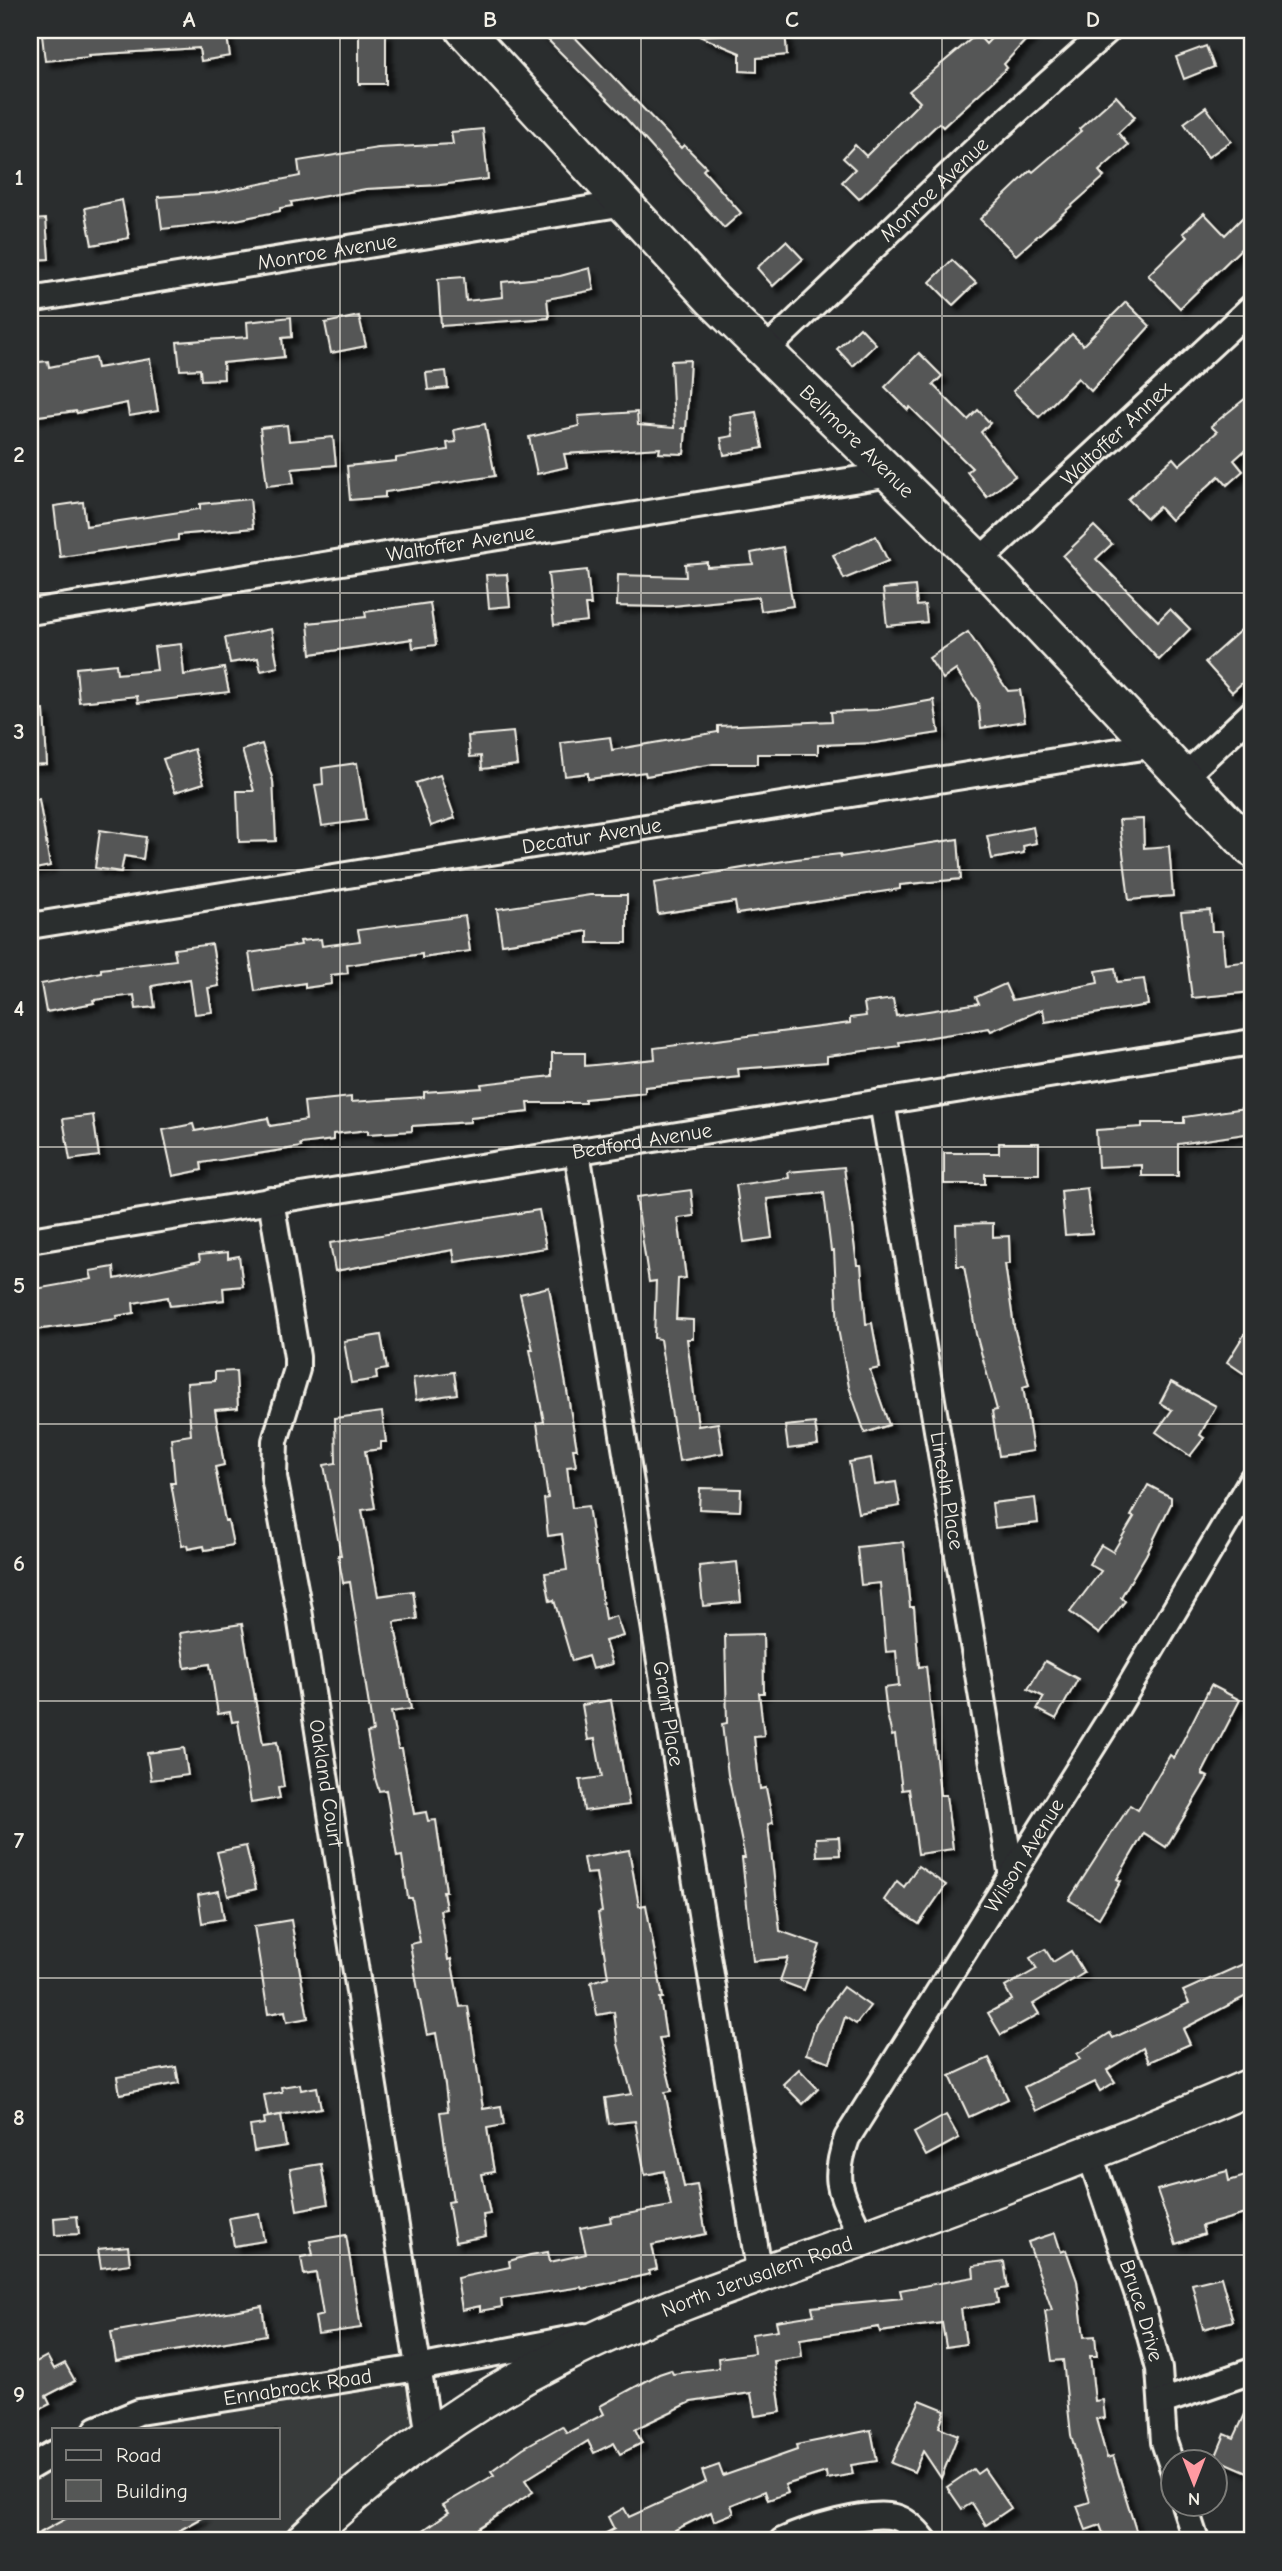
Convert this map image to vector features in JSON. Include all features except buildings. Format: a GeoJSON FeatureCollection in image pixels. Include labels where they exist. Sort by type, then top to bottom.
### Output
{"type":"FeatureCollection","features":[{"type":"Feature","properties":{"kind":"main road","name":"Bellmore Avenue"},"geometry":{"type":"LineString","coordinates":[[464,30],[765,351],[979,561],[1252,849]]}},
{"type":"Feature","properties":{"kind":"main road","name":"North Jerusalem Road"},"geometry":{"type":"LineString","coordinates":[[303,2541],[368,2481],[429,2436],[536,2370],[624,2328],[1090,2155],[1252,2086]]}},
{"type":"Feature","properties":{"kind":"street","name":"Monroe Avenue"},"geometry":{"type":"LineString","coordinates":[[765,351],[995,131],[1108,30]]}},
{"type":"Feature","properties":{"kind":"street","name":"Monroe Avenue"},"geometry":{"type":"LineString","coordinates":[[30,300],[625,203]]}},
{"type":"Feature","properties":{"kind":"street","name":"Waltoffer Annex"},"geometry":{"type":"LineString","coordinates":[[979,561],[1252,307]]}},
{"type":"Feature","properties":{"kind":"street","name":"Waltoffer Avenue"},"geometry":{"type":"LineString","coordinates":[[30,612],[891,474]]}},
{"type":"Feature","properties":{"kind":"street"},"geometry":{"type":"LineString","coordinates":[[1185,776],[1252,713]]}},
{"type":"Feature","properties":{"kind":"street","name":"Decatur Avenue"},"geometry":{"type":"LineString","coordinates":[[30,926],[1155,745]]}},
{"type":"Feature","properties":{"kind":"street","name":"Bedford Avenue"},"geometry":{"type":"LineString","coordinates":[[31,1234],[577,1152],[1252,1042]]}},
{"type":"Feature","properties":{"kind":"street","name":"Lincoln Place"},"geometry":{"type":"LineString","coordinates":[[882,1101],[1012,1877]]}},
{"type":"Feature","properties":{"kind":"street","name":"Grant Place"},"geometry":{"type":"LineString","coordinates":[[577,1152],[760,2276]]}},
{"type":"Feature","properties":{"kind":"street","name":"Oakland Court"},"geometry":{"type":"LineString","coordinates":[[271,1200],[297,1357],[297,1369],[275,1441],[274,1477],[299,1611],[418,2368]]}},
{"type":"Feature","properties":{"kind":"street","name":"Wilson Avenue"},"geometry":{"type":"LineString","coordinates":[[862,2238],[838,2182],[837,2166],[847,2138],[1118,1706],[1252,1479]]}},
{"type":"Feature","properties":{"kind":"street","name":"Bruce Drive"},"geometry":{"type":"LineString","coordinates":[[1090,2155],[1143,2310],[1159,2369],[1166,2448]]}},
{"type":"Feature","properties":{"kind":"street","name":"Ennabrock Road"},"geometry":{"type":"LineString","coordinates":[[99,2428],[139,2412],[418,2368],[624,2328]]}},
{"type":"Feature","properties":{"kind":"street"},"geometry":{"type":"LineString","coordinates":[[418,2368],[429,2436]]}},
{"type":"Feature","properties":{"kind":"street"},"geometry":{"type":"LineString","coordinates":[[1162,2402],[1252,2371]]}},
{"type":"Feature","properties":{"kind":"street"},"geometry":{"type":"LineString","coordinates":[[30,2467],[52,2454]]}},
{"type":"Feature","properties":{"kind":"street"},"geometry":{"type":"LineString","coordinates":[[793,2536],[874,2517],[895,2517],[917,2531],[925,2541]]}},
{"type":"Feature","properties":{"kind":"street"},"geometry":{"type":"LineString","coordinates":[[1189,2518],[1196,2541]]}},
{"type":"Feature","properties":{"kind":"shaded area"},"geometry":{"type":"Polygon","coordinates":[[[413,2375],[421,2431],[292,2541],[30,2541],[30,2473],[52,2461],[52,2518],[280,2518],[280,2428],[116,2428],[140,2418],[413,2375]]]}}]}
